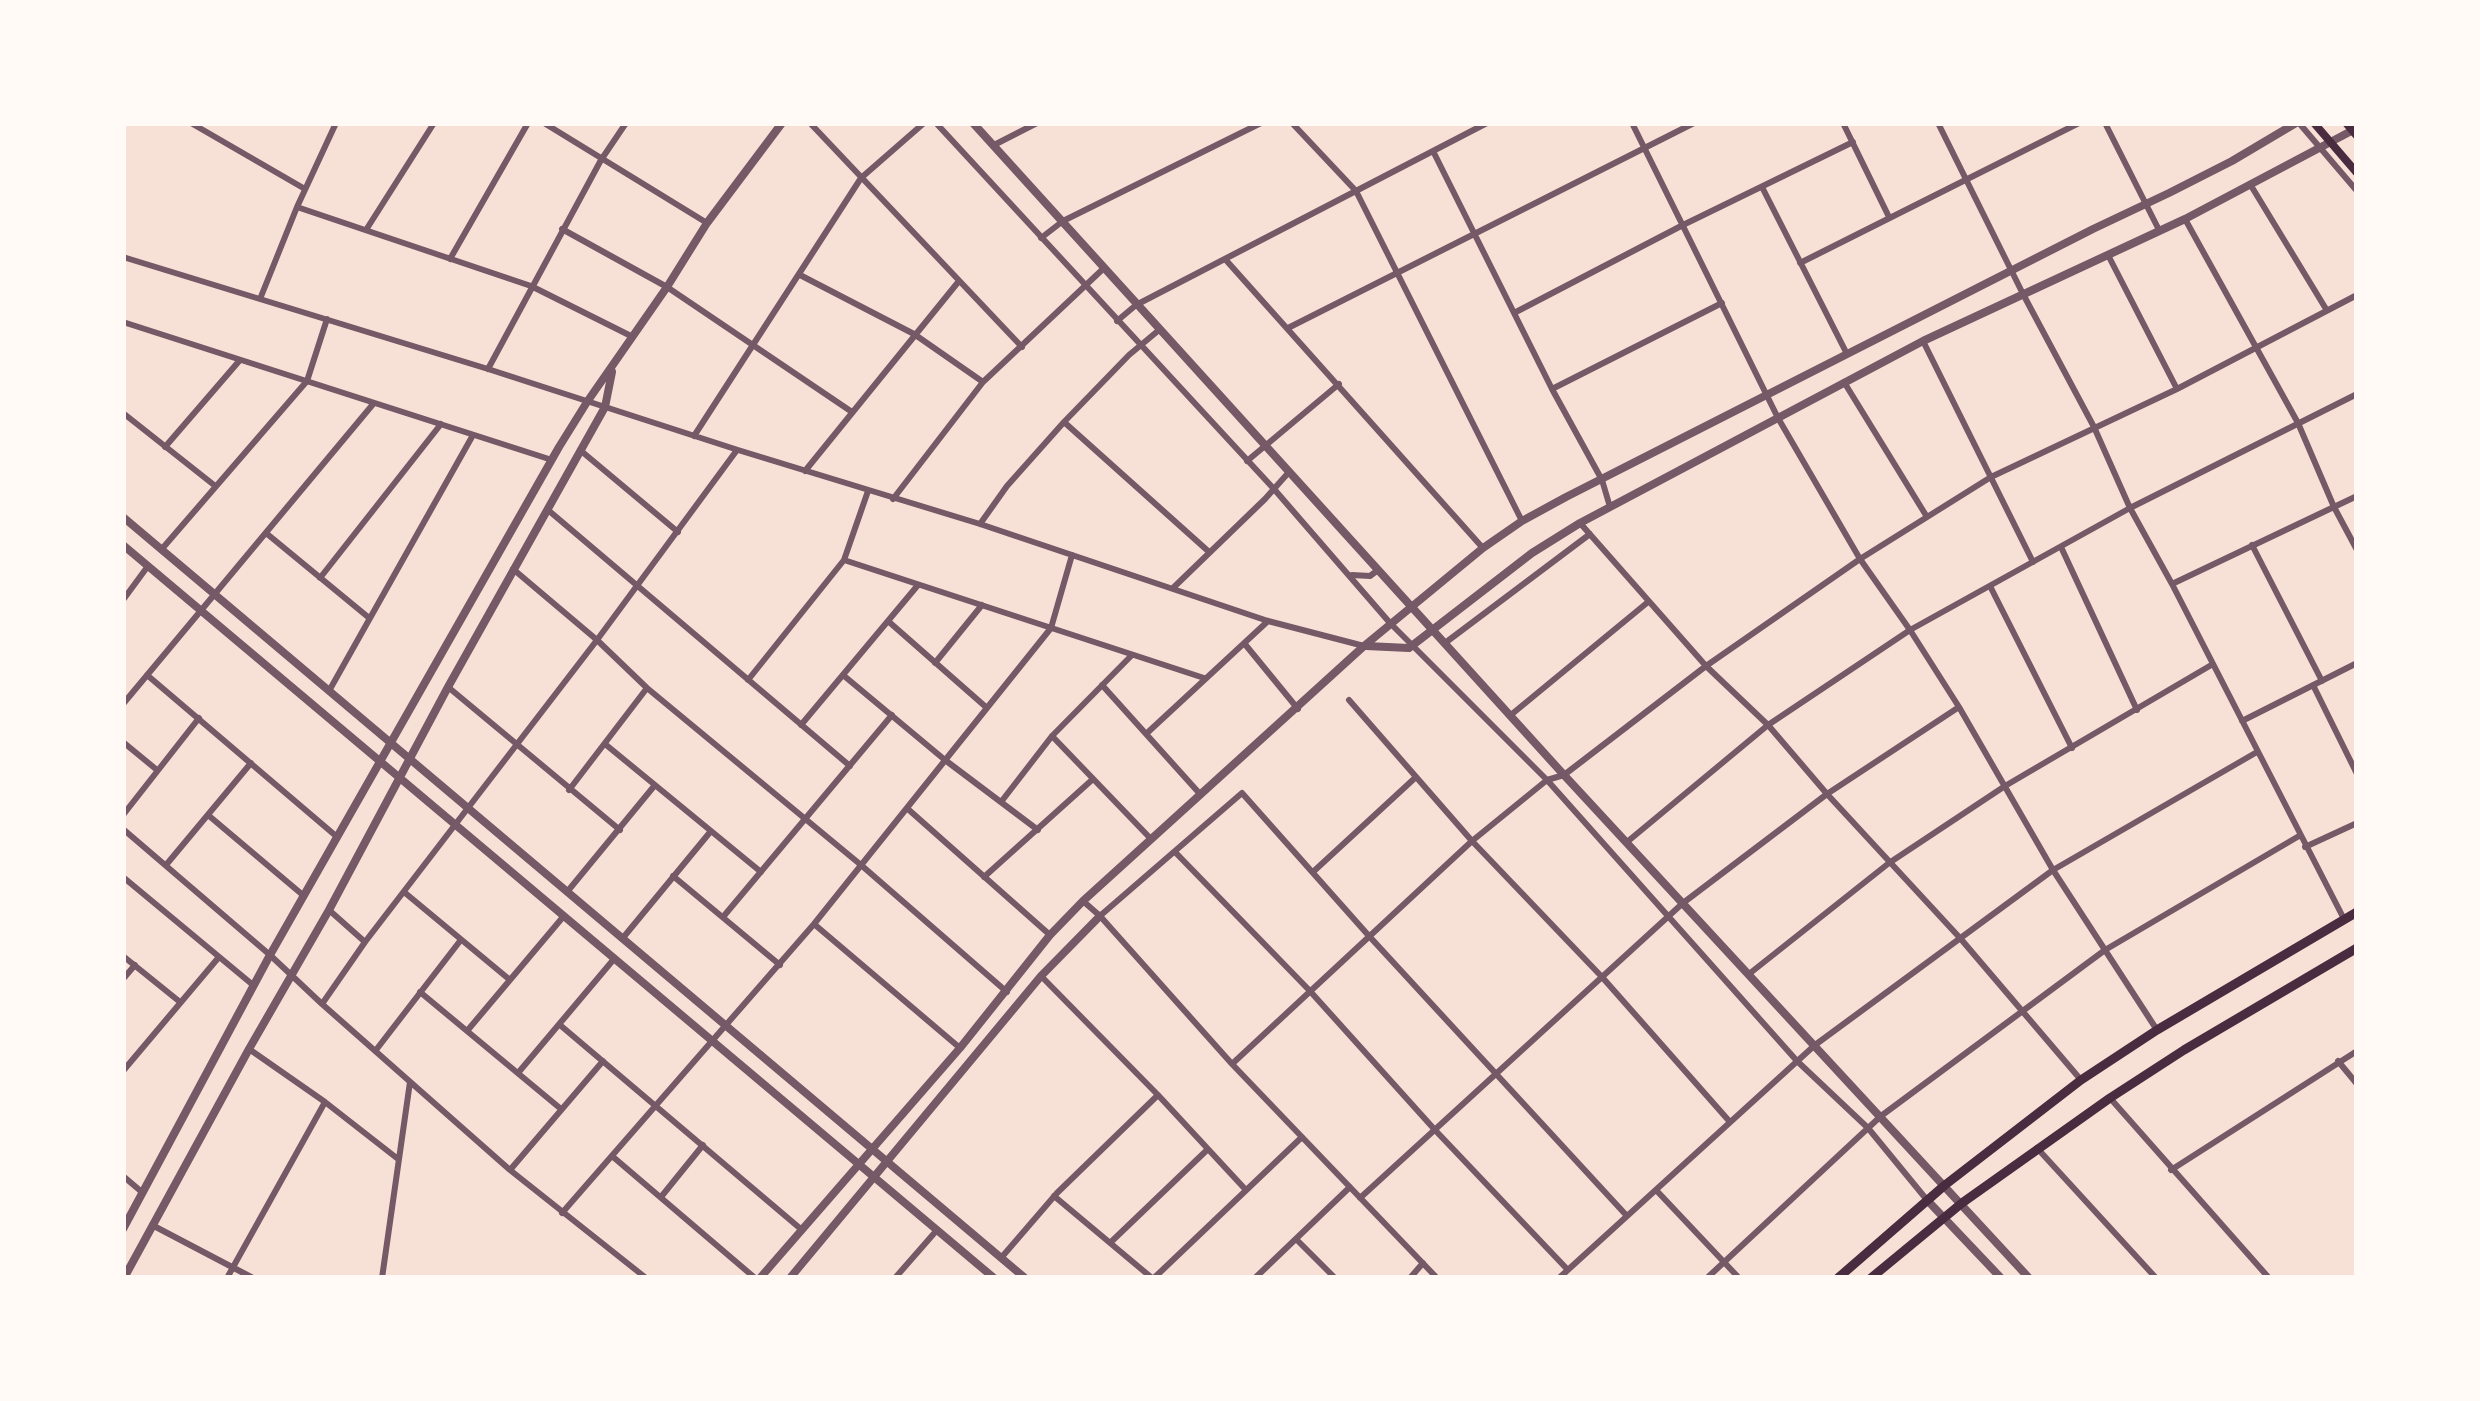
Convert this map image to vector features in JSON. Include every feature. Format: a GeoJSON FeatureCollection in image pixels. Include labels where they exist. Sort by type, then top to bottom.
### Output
{"type":"FeatureCollection","features":[{"type":"Feature","properties":{"kind":"main road"},"geometry":{"type":"LineString","coordinates":[[2314,123],[2357,173]]}},
{"type":"Feature","properties":{"kind":"main road"},"geometry":{"type":"LineString","coordinates":[[1838,1278],[1945,1184],[2081,1080],[2357,912]]}},
{"type":"Feature","properties":{"kind":"main road"},"geometry":{"type":"LineString","coordinates":[[1875,1277],[1962,1203],[2110,1098],[2357,948]]}},
{"type":"Feature","properties":{"kind":"street"},"geometry":{"type":"LineString","coordinates":[[191,123],[305,189]]}},
{"type":"Feature","properties":{"kind":"street"},"geometry":{"type":"LineString","coordinates":[[260,299],[336,123]]}},
{"type":"Feature","properties":{"kind":"street"},"geometry":{"type":"LineString","coordinates":[[366,230],[434,123]]}},
{"type":"Feature","properties":{"kind":"street"},"geometry":{"type":"LineString","coordinates":[[450,259],[528,123]]}},
{"type":"Feature","properties":{"kind":"street"},"geometry":{"type":"LineString","coordinates":[[544,123],[706,224]]}},
{"type":"Feature","properties":{"kind":"street"},"geometry":{"type":"LineString","coordinates":[[488,369],[601,160],[626,123]]}},
{"type":"Feature","properties":{"kind":"street"},"geometry":{"type":"LineString","coordinates":[[123,1229],[270,955],[552,460],[706,224],[782,123]]}},
{"type":"Feature","properties":{"kind":"street"},"geometry":{"type":"LineString","coordinates":[[810,123],[1022,347]]}},
{"type":"Feature","properties":{"kind":"street"},"geometry":{"type":"LineString","coordinates":[[694,436],[861,178],[924,123]]}},
{"type":"Feature","properties":{"kind":"street"},"geometry":{"type":"LineString","coordinates":[[937,123],[1274,489],[1390,623],[1546,780],[1797,1061],[1868,1128],[2001,1278]]}},
{"type":"Feature","properties":{"kind":"street"},"geometry":{"type":"LineString","coordinates":[[973,123],[1564,775],[2030,1278]]}},
{"type":"Feature","properties":{"kind":"street"},"geometry":{"type":"LineString","coordinates":[[994,146],[1037,123]]}},
{"type":"Feature","properties":{"kind":"street"},"geometry":{"type":"LineString","coordinates":[[1041,238],[1063,221],[1261,123]]}},
{"type":"Feature","properties":{"kind":"street"},"geometry":{"type":"LineString","coordinates":[[1292,123],[1356,191],[1522,520]]}},
{"type":"Feature","properties":{"kind":"street"},"geometry":{"type":"LineString","coordinates":[[1117,321],[1136,305],[1487,123]]}},
{"type":"Feature","properties":{"kind":"street"},"geometry":{"type":"LineString","coordinates":[[1632,123],[1766,397],[1860,560],[1959,707],[2053,870],[2157,1030]]}},
{"type":"Feature","properties":{"kind":"street"},"geometry":{"type":"LineString","coordinates":[[1288,328],[1694,123]]}},
{"type":"Feature","properties":{"kind":"street"},"geometry":{"type":"LineString","coordinates":[[1843,123],[1890,218]]}},
{"type":"Feature","properties":{"kind":"street"},"geometry":{"type":"LineString","coordinates":[[1938,123],[2094,427],[2130,508],[2344,919]]}},
{"type":"Feature","properties":{"kind":"street"},"geometry":{"type":"LineString","coordinates":[[1800,263],[2079,123]]}},
{"type":"Feature","properties":{"kind":"street"},"geometry":{"type":"LineString","coordinates":[[2105,123],[2159,230]]}},
{"type":"Feature","properties":{"kind":"street"},"geometry":{"type":"LineString","coordinates":[[612,1156],[758,1278],[1083,901],[1390,623],[1522,520],[2232,161],[2298,123],[2357,191]]}},
{"type":"Feature","properties":{"kind":"street"},"geometry":{"type":"LineString","coordinates":[[123,257],[980,524],[1268,621],[1364,646],[1409,648],[1580,523],[1923,341],[2185,219],[2353,130]]}},
{"type":"Feature","properties":{"kind":"street"},"geometry":{"type":"LineString","coordinates":[[1514,313],[1852,142]]}},
{"type":"Feature","properties":{"kind":"street"},"geometry":{"type":"LineString","coordinates":[[1433,151],[1602,480],[1610,507]]}},
{"type":"Feature","properties":{"kind":"street"},"geometry":{"type":"LineString","coordinates":[[2250,184],[2327,310]]}},
{"type":"Feature","properties":{"kind":"street"},"geometry":{"type":"LineString","coordinates":[[1762,187],[1846,354]]}},
{"type":"Feature","properties":{"kind":"street"},"geometry":{"type":"LineString","coordinates":[[297,206],[531,286],[632,338]]}},
{"type":"Feature","properties":{"kind":"street"},"geometry":{"type":"LineString","coordinates":[[2185,219],[2298,424],[2357,550]]}},
{"type":"Feature","properties":{"kind":"street"},"geometry":{"type":"LineString","coordinates":[[562,230],[667,287],[852,412]]}},
{"type":"Feature","properties":{"kind":"street"},"geometry":{"type":"LineString","coordinates":[[2108,255],[2177,389]]}},
{"type":"Feature","properties":{"kind":"street"},"geometry":{"type":"LineString","coordinates":[[1225,259],[1484,548]]}},
{"type":"Feature","properties":{"kind":"street"},"geometry":{"type":"LineString","coordinates":[[893,499],[983,382],[1104,268]]}},
{"type":"Feature","properties":{"kind":"street"},"geometry":{"type":"LineString","coordinates":[[799,275],[914,334],[983,382]]}},
{"type":"Feature","properties":{"kind":"street"},"geometry":{"type":"LineString","coordinates":[[805,471],[959,281]]}},
{"type":"Feature","properties":{"kind":"street"},"geometry":{"type":"LineString","coordinates":[[1232,1064],[1472,841],[1546,780],[1564,775],[1706,666],[1860,560],[1991,477],[2177,389],[2357,295]]}},
{"type":"Feature","properties":{"kind":"street"},"geometry":{"type":"LineString","coordinates":[[1552,389],[1722,303]]}},
{"type":"Feature","properties":{"kind":"street"},"geometry":{"type":"LineString","coordinates":[[161,550],[307,381],[327,319]]}},
{"type":"Feature","properties":{"kind":"street"},"geometry":{"type":"LineString","coordinates":[[123,322],[552,460]]}},
{"type":"Feature","properties":{"kind":"street"},"geometry":{"type":"LineString","coordinates":[[980,524],[1006,486],[1064,422],[1159,330]]}},
{"type":"Feature","properties":{"kind":"street"},"geometry":{"type":"LineString","coordinates":[[1923,341],[2033,562]]}},
{"type":"Feature","properties":{"kind":"street"},"geometry":{"type":"LineString","coordinates":[[165,446],[240,360]]}},
{"type":"Feature","properties":{"kind":"street"},"geometry":{"type":"LineString","coordinates":[[124,1278],[605,407],[613,365]]}},
{"type":"Feature","properties":{"kind":"street"},"geometry":{"type":"LineString","coordinates":[[1844,382],[1928,517]]}},
{"type":"Feature","properties":{"kind":"street"},"geometry":{"type":"LineString","coordinates":[[1247,460],[1339,384]]}},
{"type":"Feature","properties":{"kind":"street"},"geometry":{"type":"LineString","coordinates":[[1627,842],[1768,724],[1910,630],[2130,508],[2357,394]]}},
{"type":"Feature","properties":{"kind":"street"},"geometry":{"type":"LineString","coordinates":[[123,704],[375,403]]}},
{"type":"Feature","properties":{"kind":"street"},"geometry":{"type":"LineString","coordinates":[[123,413],[215,486]]}},
{"type":"Feature","properties":{"kind":"street"},"geometry":{"type":"LineString","coordinates":[[1064,422],[1208,551]]}},
{"type":"Feature","properties":{"kind":"street"},"geometry":{"type":"LineString","coordinates":[[320,578],[441,424]]}},
{"type":"Feature","properties":{"kind":"street"},"geometry":{"type":"LineString","coordinates":[[329,691],[473,435]]}},
{"type":"Feature","properties":{"kind":"street"},"geometry":{"type":"LineString","coordinates":[[580,450],[678,532]]}},
{"type":"Feature","properties":{"kind":"street"},"geometry":{"type":"LineString","coordinates":[[322,1004],[738,450]]}},
{"type":"Feature","properties":{"kind":"street"},"geometry":{"type":"LineString","coordinates":[[1172,589],[1289,472]]}},
{"type":"Feature","properties":{"kind":"street"},"geometry":{"type":"LineString","coordinates":[[748,680],[844,560],[868,491]]}},
{"type":"Feature","properties":{"kind":"street"},"geometry":{"type":"LineString","coordinates":[[2172,584],[2357,496]]}},
{"type":"Feature","properties":{"kind":"street"},"geometry":{"type":"LineString","coordinates":[[548,510],[850,766]]}},
{"type":"Feature","properties":{"kind":"street"},"geometry":{"type":"LineString","coordinates":[[123,517],[1025,1278]]}},
{"type":"Feature","properties":{"kind":"street"},"geometry":{"type":"LineString","coordinates":[[1580,523],[1706,666],[1768,724],[2081,1080]]}},
{"type":"Feature","properties":{"kind":"street"},"geometry":{"type":"LineString","coordinates":[[266,533],[368,617]]}},
{"type":"Feature","properties":{"kind":"street"},"geometry":{"type":"LineString","coordinates":[[1445,643],[1590,534]]}},
{"type":"Feature","properties":{"kind":"street"},"geometry":{"type":"LineString","coordinates":[[123,545],[994,1278]]}},
{"type":"Feature","properties":{"kind":"street"},"geometry":{"type":"LineString","coordinates":[[2252,545],[2357,774]]}},
{"type":"Feature","properties":{"kind":"street"},"geometry":{"type":"LineString","coordinates":[[2061,547],[2137,710]]}},
{"type":"Feature","properties":{"kind":"street"},"geometry":{"type":"LineString","coordinates":[[562,1213],[780,965],[1051,628],[1072,555]]}},
{"type":"Feature","properties":{"kind":"street"},"geometry":{"type":"LineString","coordinates":[[844,560],[1204,678]]}},
{"type":"Feature","properties":{"kind":"street"},"geometry":{"type":"LineString","coordinates":[[123,600],[148,566]]}},
{"type":"Feature","properties":{"kind":"street"},"geometry":{"type":"LineString","coordinates":[[514,569],[1006,992]]}},
{"type":"Feature","properties":{"kind":"street"},"geometry":{"type":"LineString","coordinates":[[1349,574],[1370,576],[1378,570]]}},
{"type":"Feature","properties":{"kind":"street"},"geometry":{"type":"LineString","coordinates":[[801,725],[918,584]]}},
{"type":"Feature","properties":{"kind":"street"},"geometry":{"type":"LineString","coordinates":[[1990,586],[2072,748]]}},
{"type":"Feature","properties":{"kind":"street"},"geometry":{"type":"LineString","coordinates":[[1512,714],[1649,602]]}},
{"type":"Feature","properties":{"kind":"street"},"geometry":{"type":"LineString","coordinates":[[935,663],[982,605]]}},
{"type":"Feature","properties":{"kind":"street"},"geometry":{"type":"LineString","coordinates":[[887,621],[987,708]]}},
{"type":"Feature","properties":{"kind":"street"},"geometry":{"type":"LineString","coordinates":[[1146,734],[1268,621]]}},
{"type":"Feature","properties":{"kind":"street"},"geometry":{"type":"LineString","coordinates":[[1244,643],[1298,709]]}},
{"type":"Feature","properties":{"kind":"street"},"geometry":{"type":"LineString","coordinates":[[1001,802],[1052,736],[1132,655]]}},
{"type":"Feature","properties":{"kind":"street"},"geometry":{"type":"LineString","coordinates":[[2241,721],[2357,663]]}},
{"type":"Feature","properties":{"kind":"street"},"geometry":{"type":"LineString","coordinates":[[1749,974],[1889,863],[2005,786],[2213,664]]}},
{"type":"Feature","properties":{"kind":"street"},"geometry":{"type":"LineString","coordinates":[[147,675],[338,837]]}},
{"type":"Feature","properties":{"kind":"street"},"geometry":{"type":"LineString","coordinates":[[843,675],[1038,830]]}},
{"type":"Feature","properties":{"kind":"street"},"geometry":{"type":"LineString","coordinates":[[1102,685],[1202,795]]}},
{"type":"Feature","properties":{"kind":"street"},"geometry":{"type":"LineString","coordinates":[[448,687],[620,830]]}},
{"type":"Feature","properties":{"kind":"street"},"geometry":{"type":"LineString","coordinates":[[569,790],[647,688]]}},
{"type":"Feature","properties":{"kind":"street"},"geometry":{"type":"LineString","coordinates":[[1349,700],[1730,1122]]}},
{"type":"Feature","properties":{"kind":"street"},"geometry":{"type":"LineString","coordinates":[[1360,1198],[1683,903],[1827,794],[1959,707]]}},
{"type":"Feature","properties":{"kind":"street"},"geometry":{"type":"LineString","coordinates":[[723,917],[892,715]]}},
{"type":"Feature","properties":{"kind":"street"},"geometry":{"type":"LineString","coordinates":[[123,814],[199,718]]}},
{"type":"Feature","properties":{"kind":"street"},"geometry":{"type":"LineString","coordinates":[[1052,736],[1151,839]]}},
{"type":"Feature","properties":{"kind":"street"},"geometry":{"type":"LineString","coordinates":[[123,742],[157,770]]}},
{"type":"Feature","properties":{"kind":"street"},"geometry":{"type":"LineString","coordinates":[[605,744],[761,872]]}},
{"type":"Feature","properties":{"kind":"street"},"geometry":{"type":"LineString","coordinates":[[2348,755],[2357,751]]}},
{"type":"Feature","properties":{"kind":"street"},"geometry":{"type":"LineString","coordinates":[[1558,1278],[1814,1045],[2053,870],[2257,752]]}},
{"type":"Feature","properties":{"kind":"street"},"geometry":{"type":"LineString","coordinates":[[166,865],[251,763]]}},
{"type":"Feature","properties":{"kind":"street"},"geometry":{"type":"LineString","coordinates":[[1314,871],[1416,777]]}},
{"type":"Feature","properties":{"kind":"street"},"geometry":{"type":"LineString","coordinates":[[984,877],[1093,779]]}},
{"type":"Feature","properties":{"kind":"street"},"geometry":{"type":"LineString","coordinates":[[567,892],[656,785]]}},
{"type":"Feature","properties":{"kind":"street"},"geometry":{"type":"LineString","coordinates":[[790,1278],[1042,976],[1100,916],[1242,793],[1627,1216]]}},
{"type":"Feature","properties":{"kind":"street"},"geometry":{"type":"LineString","coordinates":[[908,810],[1050,935]]}},
{"type":"Feature","properties":{"kind":"street"},"geometry":{"type":"LineString","coordinates":[[208,815],[304,896]]}},
{"type":"Feature","properties":{"kind":"street"},"geometry":{"type":"LineString","coordinates":[[2305,847],[2357,823]]}},
{"type":"Feature","properties":{"kind":"street"},"geometry":{"type":"LineString","coordinates":[[123,829],[511,1170],[646,1278]]}},
{"type":"Feature","properties":{"kind":"street"},"geometry":{"type":"LineString","coordinates":[[622,939],[711,831]]}},
{"type":"Feature","properties":{"kind":"street"},"geometry":{"type":"LineString","coordinates":[[1707,1278],[1881,1116],[2105,950],[2299,836]]}},
{"type":"Feature","properties":{"kind":"street"},"geometry":{"type":"LineString","coordinates":[[1175,852],[1310,990],[1568,1270]]}},
{"type":"Feature","properties":{"kind":"street"},"geometry":{"type":"LineString","coordinates":[[673,876],[780,965]]}},
{"type":"Feature","properties":{"kind":"street"},"geometry":{"type":"LineString","coordinates":[[123,877],[254,985]]}},
{"type":"Feature","properties":{"kind":"street"},"geometry":{"type":"LineString","coordinates":[[404,892],[510,980]]}},
{"type":"Feature","properties":{"kind":"street"},"geometry":{"type":"LineString","coordinates":[[1083,901],[1437,1278]]}},
{"type":"Feature","properties":{"kind":"street"},"geometry":{"type":"LineString","coordinates":[[329,910],[365,942]]}},
{"type":"Feature","properties":{"kind":"street"},"geometry":{"type":"LineString","coordinates":[[467,1031],[563,916]]}},
{"type":"Feature","properties":{"kind":"street"},"geometry":{"type":"LineString","coordinates":[[814,923],[960,1048]]}},
{"type":"Feature","properties":{"kind":"street"},"geometry":{"type":"LineString","coordinates":[[376,1051],[460,941]]}},
{"type":"Feature","properties":{"kind":"street"},"geometry":{"type":"LineString","coordinates":[[123,956],[180,1002]]}},
{"type":"Feature","properties":{"kind":"street"},"geometry":{"type":"LineString","coordinates":[[123,1071],[219,957]]}},
{"type":"Feature","properties":{"kind":"street"},"geometry":{"type":"LineString","coordinates":[[518,1073],[614,959]]}},
{"type":"Feature","properties":{"kind":"street"},"geometry":{"type":"LineString","coordinates":[[123,979],[135,965]]}},
{"type":"Feature","properties":{"kind":"street"},"geometry":{"type":"LineString","coordinates":[[1042,976],[1245,1190]]}},
{"type":"Feature","properties":{"kind":"street"},"geometry":{"type":"LineString","coordinates":[[420,992],[561,1109]]}},
{"type":"Feature","properties":{"kind":"street"},"geometry":{"type":"LineString","coordinates":[[560,1025],[802,1229]]}},
{"type":"Feature","properties":{"kind":"street"},"geometry":{"type":"LineString","coordinates":[[249,1049],[398,1159]]}},
{"type":"Feature","properties":{"kind":"street"},"geometry":{"type":"LineString","coordinates":[[2171,1170],[2357,1051]]}},
{"type":"Feature","properties":{"kind":"street"},"geometry":{"type":"LineString","coordinates":[[511,1170],[602,1061]]}},
{"type":"Feature","properties":{"kind":"street"},"geometry":{"type":"LineString","coordinates":[[2338,1061],[2357,1084]]}},
{"type":"Feature","properties":{"kind":"street"},"geometry":{"type":"LineString","coordinates":[[382,1278],[410,1082]]}},
{"type":"Feature","properties":{"kind":"street"},"geometry":{"type":"LineString","coordinates":[[1001,1258],[1054,1196],[1158,1095]]}},
{"type":"Feature","properties":{"kind":"street"},"geometry":{"type":"LineString","coordinates":[[2110,1098],[2269,1278]]}},
{"type":"Feature","properties":{"kind":"street"},"geometry":{"type":"LineString","coordinates":[[227,1278],[325,1102]]}},
{"type":"Feature","properties":{"kind":"street"},"geometry":{"type":"LineString","coordinates":[[1054,1196],[1153,1278],[1302,1137]]}},
{"type":"Feature","properties":{"kind":"street"},"geometry":{"type":"LineString","coordinates":[[661,1197],[703,1145]]}},
{"type":"Feature","properties":{"kind":"street"},"geometry":{"type":"LineString","coordinates":[[2037,1148],[2156,1278]]}},
{"type":"Feature","properties":{"kind":"street"},"geometry":{"type":"LineString","coordinates":[[1111,1242],[1207,1150]]}},
{"type":"Feature","properties":{"kind":"street"},"geometry":{"type":"LineString","coordinates":[[123,1176],[142,1192]]}},
{"type":"Feature","properties":{"kind":"street"},"geometry":{"type":"LineString","coordinates":[[1255,1278],[1350,1187]]}},
{"type":"Feature","properties":{"kind":"street"},"geometry":{"type":"LineString","coordinates":[[1656,1190],[1738,1278]]}},
{"type":"Feature","properties":{"kind":"street"},"geometry":{"type":"LineString","coordinates":[[152,1226],[253,1278]]}},
{"type":"Feature","properties":{"kind":"street"},"geometry":{"type":"LineString","coordinates":[[895,1278],[937,1230]]}},
{"type":"Feature","properties":{"kind":"street"},"geometry":{"type":"LineString","coordinates":[[1296,1239],[1335,1278]]}},
{"type":"Feature","properties":{"kind":"street"},"geometry":{"type":"LineString","coordinates":[[1411,1278],[1423,1263]]}},
{"type":"Feature","properties":{"kind":"street"},"geometry":{"type":"LineString","coordinates":[[1316,1278],[1325,1268]]}}]}
